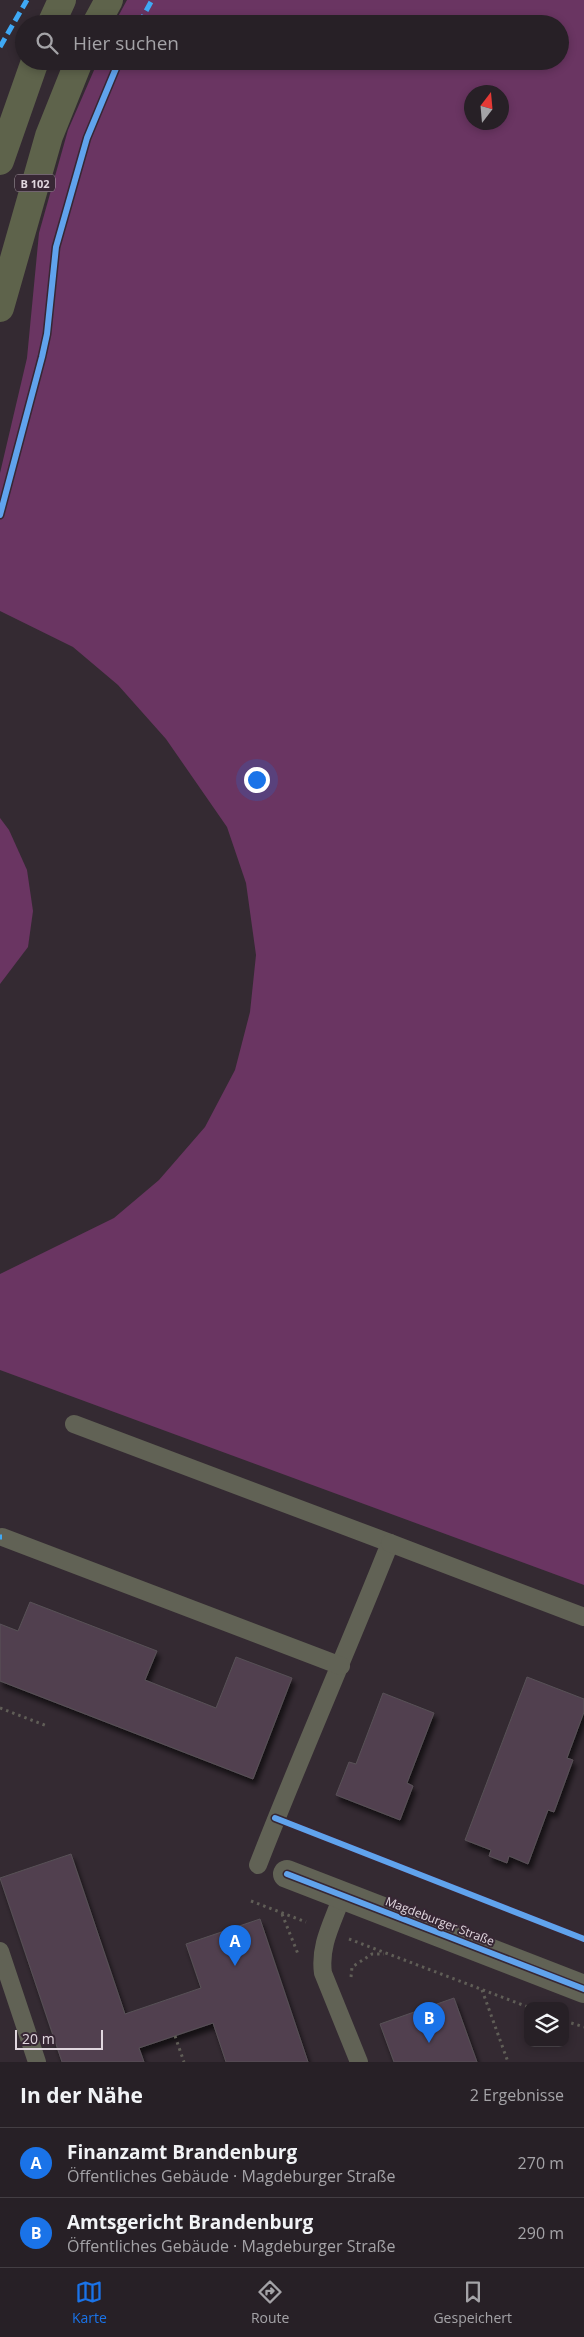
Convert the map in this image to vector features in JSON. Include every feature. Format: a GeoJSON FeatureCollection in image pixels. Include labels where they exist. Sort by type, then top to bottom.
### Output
{"type":"FeatureCollection","features":[{"type":"Feature","properties":{"kind":"main road"},"geometry":{"type":"LineString","coordinates":[[55,15],[62,0]]}},
{"type":"Feature","properties":{"kind":"main road"},"geometry":{"type":"LineString","coordinates":[[101,15],[109,0]]}},
{"type":"Feature","properties":{"kind":"main road"},"geometry":{"type":"LineString","coordinates":[[0,161],[32,70]]}},
{"type":"Feature","properties":{"kind":"main road","name":"B 102"},"geometry":{"type":"LineString","coordinates":[[0,308],[49,136],[75,70]]}},
{"type":"Feature","properties":{"kind":"street","name":"Magdeburger Straße"},"geometry":{"type":"LineString","coordinates":[[287,1874],[584,1989]]}},
{"type":"Feature","properties":{"kind":"lane"},"geometry":{"type":"LineString","coordinates":[[74,1424],[584,1617]]}},
{"type":"Feature","properties":{"kind":"lane"},"geometry":{"type":"LineString","coordinates":[[2,1537],[341,1666]]}},
{"type":"Feature","properties":{"kind":"lane"},"geometry":{"type":"LineString","coordinates":[[258,1865],[275,1818],[341,1666],[390,1543]]}},
{"type":"Feature","properties":{"kind":"lane"},"geometry":{"type":"LineString","coordinates":[[342,1896],[321,1959],[323,1973],[359,2062]]}},
{"type":"Feature","properties":{"kind":"lane"},"geometry":{"type":"LineString","coordinates":[[0,1951],[37,2062]]}},
{"type":"Feature","properties":{"kind":"path"},"geometry":{"type":"LineString","coordinates":[[0,1708],[47,1726]]}},
{"type":"Feature","properties":{"kind":"path"},"geometry":{"type":"LineString","coordinates":[[251,1901],[524,2006]]}},
{"type":"Feature","properties":{"kind":"path"},"geometry":{"type":"LineString","coordinates":[[351,1982],[352,1967],[372,1954],[388,1954]]}},
{"type":"Feature","properties":{"kind":"path"},"geometry":{"type":"LineString","coordinates":[[482,1990],[508,2062]]}},
{"type":"Feature","properties":{"kind":"path"},"geometry":{"type":"LineString","coordinates":[[569,2022],[584,2028]]}},
{"type":"Feature","properties":{"kind":"path"},"geometry":{"type":"LineString","coordinates":[[175,2036],[184,2062]]}},
{"type":"Feature","properties":{"kind":"shaded area"},"geometry":{"type":"Polygon","coordinates":[[[127,0],[584,0],[584,1585],[0,1370],[0,1274],[114,1218],[159,1180],[205,1127],[235,1070],[250,1012],[256,955],[246,883],[227,827],[166,739],[118,685],[73,647],[0,611],[0,473],[27,358],[39,233],[68,130],[94,70],[569,70],[569,15],[119,15],[127,0]]]}},
{"type":"Feature","properties":{"kind":"shaded area"},"geometry":{"type":"Polygon","coordinates":[[[0,818],[9,830],[27,870],[33,911],[28,947],[0,984],[0,818]]]}},
{"type":"Feature","properties":{"kind":"building"},"geometry":{"type":"Polygon","coordinates":[[[30,1602],[157,1651],[145,1680],[216,1708],[236,1657],[292,1678],[253,1779],[0,1681],[0,1624],[18,1631],[30,1602]]]}},
{"type":"Feature","properties":{"kind":"building"},"geometry":{"type":"Polygon","coordinates":[[[527,1677],[584,1699],[584,1712],[567,1758],[573,1760],[554,1812],[548,1810],[528,1864],[509,1856],[507,1863],[489,1856],[491,1850],[465,1840],[527,1677]]]}},
{"type":"Feature","properties":{"kind":"building"},"geometry":{"type":"Polygon","coordinates":[[[383,1693],[434,1713],[407,1783],[413,1786],[400,1820],[336,1795],[349,1762],[356,1764],[383,1693]]]}},
{"type":"Feature","properties":{"kind":"building"},"geometry":{"type":"Polygon","coordinates":[[[71,1854],[125,2014],[201,1988],[186,1944],[260,1919],[308,2062],[226,2062],[213,2023],[139,2048],[144,2062],[62,2062],[0,1878],[71,1854]]]}},
{"type":"Feature","properties":{"kind":"building"},"geometry":{"type":"Polygon","coordinates":[[[454,1998],[477,2062],[394,2062],[380,2024],[454,1998]]]}},
{"type":"Feature","properties":{"kind":"marked path"},"geometry":{"type":"LineString","coordinates":[[18,15],[27,0]]}},
{"type":"Feature","properties":{"kind":"marked path"},"geometry":{"type":"LineString","coordinates":[[144,15],[152,0]]}},
{"type":"Feature","properties":{"kind":"marked path"},"geometry":{"type":"LineString","coordinates":[[0,47],[15,21]]}},
{"type":"Feature","properties":{"kind":"cycle path"},"geometry":{"type":"LineString","coordinates":[[0,515],[47,334],[56,247],[87,138],[115,70]]}},
{"type":"Feature","properties":{"kind":"cycle path"},"geometry":{"type":"LineString","coordinates":[[275,1818],[584,1939]]}},
{"type":"Feature","properties":{"kind":"cycle path"},"geometry":{"type":"LineString","coordinates":[[287,1874],[584,1989]]}},
{"type":"Feature","properties":{"kind":"place","name":"Finanzamt Brandenburg"},"geometry":{"type":"Point","coordinates":[235,1966]}},
{"type":"Feature","properties":{"kind":"place","name":"Amtsgericht Brandenburg"},"geometry":{"type":"Point","coordinates":[429,2043]}}]}
